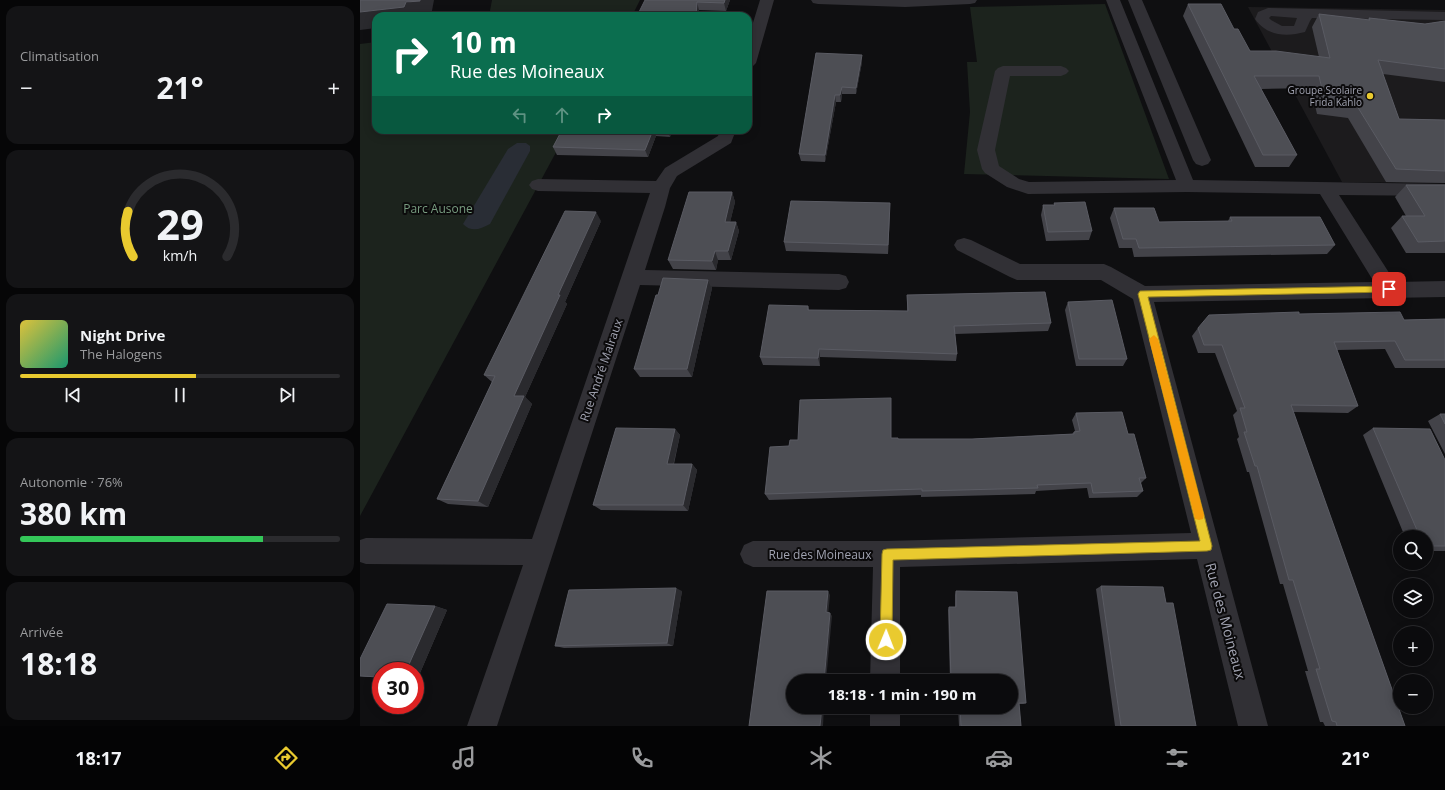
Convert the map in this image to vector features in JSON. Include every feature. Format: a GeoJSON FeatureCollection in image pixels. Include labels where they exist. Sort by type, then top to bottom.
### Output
{"type":"FeatureCollection","features":[{"type":"Feature","properties":{"kind":"street"},"geometry":{"type":"LineString","coordinates":[[752,50],[767,0]]}},
{"type":"Feature","properties":{"kind":"street"},"geometry":{"type":"LineString","coordinates":[[818,0],[905,3],[970,0]]}},
{"type":"Feature","properties":{"kind":"street"},"geometry":{"type":"LineString","coordinates":[[1113,0],[1187,186]]}},
{"type":"Feature","properties":{"kind":"street"},"geometry":{"type":"LineString","coordinates":[[1135,0],[1202,160]]}},
{"type":"Feature","properties":{"kind":"street"},"geometry":{"type":"LineString","coordinates":[[1309,14],[1445,16]]}},
{"type":"Feature","properties":{"kind":"street"},"geometry":{"type":"LineString","coordinates":[[1061,71],[1003,71],[986,150],[991,169],[1013,183],[1028,188],[1187,186],[1445,190]]}},
{"type":"Feature","properties":{"kind":"street","name":"Rue André Malraux"},"geometry":{"type":"LineString","coordinates":[[482,726],[661,187],[671,172],[725,140],[727,134]]}},
{"type":"Feature","properties":{"kind":"street"},"geometry":{"type":"LineString","coordinates":[[538,185],[661,187]]}},
{"type":"Feature","properties":{"kind":"street"},"geometry":{"type":"LineString","coordinates":[[1326,188],[1389,289]]}},
{"type":"Feature","properties":{"kind":"street"},"geometry":{"type":"LineString","coordinates":[[964,246],[1017,272],[1104,272],[1142,294],[1445,289]]}},
{"type":"Feature","properties":{"kind":"street"},"geometry":{"type":"LineString","coordinates":[[632,277],[840,282]]}},
{"type":"Feature","properties":{"kind":"street"},"geometry":{"type":"LineString","coordinates":[[1142,294],[1207,546]]}},
{"type":"Feature","properties":{"kind":"street","name":"Rue des Moineaux"},"geometry":{"type":"LineString","coordinates":[[753,554],[887,554],[1207,546],[1253,726]]}},
{"type":"Feature","properties":{"kind":"street"},"geometry":{"type":"LineString","coordinates":[[366,551],[540,552]]}},
{"type":"Feature","properties":{"kind":"street","name":"Rue des Moineaux"},"geometry":{"type":"LineString","coordinates":[[885,674],[887,554]]}},
{"type":"Feature","properties":{"kind":"street"},"geometry":{"type":"LineString","coordinates":[[885,714],[885,726]]}},
{"type":"Feature","properties":{"kind":"shaded area","name":"Groupe Scolaire Frida Kahlo"},"geometry":{"type":"Polygon","coordinates":[[[1248,7],[1445,10],[1445,183],[1342,182],[1248,7]]]}},
{"type":"Feature","properties":{"kind":"shaded area"},"geometry":{"type":"Polygon","coordinates":[[[517,143],[526,143],[530,146],[530,151],[490,224],[476,229],[466,227],[463,224],[508,149],[517,143]]]}},
{"type":"Feature","properties":{"kind":"green space"},"geometry":{"type":"Polygon","coordinates":[[[492,0],[640,0],[634,12],[490,12],[492,0]]]}},
{"type":"Feature","properties":{"kind":"green space"},"geometry":{"type":"Polygon","coordinates":[[[1105,4],[1169,179],[964,174],[970,112],[967,62],[977,62],[970,7],[1105,4]]]}},
{"type":"Feature","properties":{"kind":"green space","name":"Parc Ausone"},"geometry":{"type":"Polygon","coordinates":[[[372,42],[372,134],[566,134],[360,516],[360,44],[372,42]]]}},
{"type":"Feature","properties":{"kind":"building"},"geometry":{"type":"Polygon","coordinates":[[[360,0],[420,1],[406,2],[404,7],[360,12],[360,0]]]}},
{"type":"Feature","properties":{"kind":"building"},"geometry":{"type":"Polygon","coordinates":[[[645,0],[725,0],[724,3],[697,2],[696,12],[639,12],[645,0]]]}},
{"type":"Feature","properties":{"kind":"building"},"geometry":{"type":"Polygon","coordinates":[[[1188,4],[1221,4],[1234,29],[1238,29],[1250,51],[1276,51],[1330,58],[1319,14],[1425,24],[1445,21],[1445,69],[1378,60],[1399,119],[1445,120],[1445,171],[1396,169],[1357,106],[1325,102],[1319,76],[1254,76],[1297,155],[1263,155],[1188,4]]]}},
{"type":"Feature","properties":{"kind":"building"},"geometry":{"type":"Polygon","coordinates":[[[816,53],[862,55],[856,88],[842,87],[840,95],[835,95],[825,155],[799,154],[816,53]]]}},
{"type":"Feature","properties":{"kind":"building"},"geometry":{"type":"Polygon","coordinates":[[[560,134],[651,134],[645,150],[553,147],[560,134]]]}},
{"type":"Feature","properties":{"kind":"building"},"geometry":{"type":"Polygon","coordinates":[[[1406,185],[1445,185],[1445,241],[1418,242],[1402,216],[1425,216],[1406,185]]]}},
{"type":"Feature","properties":{"kind":"building"},"geometry":{"type":"Polygon","coordinates":[[[689,192],[732,192],[725,222],[736,222],[728,251],[715,251],[712,261],[668,260],[689,192]]]}},
{"type":"Feature","properties":{"kind":"building"},"geometry":{"type":"Polygon","coordinates":[[[791,201],[890,203],[888,245],[784,242],[791,201]]]}},
{"type":"Feature","properties":{"kind":"building"},"geometry":{"type":"Polygon","coordinates":[[[1085,202],[1092,231],[1048,232],[1043,205],[1055,205],[1054,203],[1085,202]]]}},
{"type":"Feature","properties":{"kind":"building"},"geometry":{"type":"Polygon","coordinates":[[[1114,208],[1154,208],[1159,222],[1232,221],[1230,217],[1320,217],[1335,245],[1139,248],[1136,239],[1123,239],[1114,208]]]}},
{"type":"Feature","properties":{"kind":"building"},"geometry":{"type":"Polygon","coordinates":[[[565,211],[596,212],[514,396],[524,396],[478,501],[437,499],[495,376],[484,375],[565,211]]]}},
{"type":"Feature","properties":{"kind":"building"},"geometry":{"type":"Polygon","coordinates":[[[663,278],[708,280],[687,369],[634,369],[656,295],[658,295],[663,278]]]}},
{"type":"Feature","properties":{"kind":"building"},"geometry":{"type":"Polygon","coordinates":[[[1045,292],[1051,323],[954,326],[957,354],[819,349],[818,358],[760,357],[769,305],[808,306],[808,310],[908,311],[907,295],[1045,292]]]}},
{"type":"Feature","properties":{"kind":"building"},"geometry":{"type":"Polygon","coordinates":[[[1112,300],[1127,359],[1079,359],[1068,302],[1112,300]]]}},
{"type":"Feature","properties":{"kind":"building"},"geometry":{"type":"Polygon","coordinates":[[[1299,312],[1299,314],[1400,312],[1404,320],[1445,319],[1445,360],[1405,360],[1395,341],[1334,342],[1358,406],[1291,405],[1393,692],[1393,714],[1401,714],[1405,726],[1337,726],[1336,722],[1332,721],[1316,669],[1320,669],[1293,580],[1289,580],[1257,466],[1255,466],[1244,432],[1247,432],[1240,408],[1245,408],[1222,345],[1204,345],[1198,328],[1209,315],[1299,312]]]}},
{"type":"Feature","properties":{"kind":"building"},"geometry":{"type":"Polygon","coordinates":[[[891,398],[891,438],[898,439],[972,439],[1074,434],[1074,432],[1080,431],[1076,413],[1122,412],[1128,434],[1134,434],[1146,478],[1139,478],[1143,491],[1093,493],[1091,483],[1037,485],[1038,488],[922,491],[922,489],[765,494],[770,447],[789,446],[790,440],[798,440],[800,400],[891,398]]]}},
{"type":"Feature","properties":{"kind":"building"},"geometry":{"type":"Polygon","coordinates":[[[1440,414],[1445,414],[1445,424],[1440,414]]]}},
{"type":"Feature","properties":{"kind":"building"},"geometry":{"type":"Polygon","coordinates":[[[616,428],[675,429],[667,464],[692,464],[683,505],[593,505],[616,428]]]}},
{"type":"Feature","properties":{"kind":"building"},"geometry":{"type":"Polygon","coordinates":[[[1373,428],[1430,429],[1445,460],[1445,546],[1433,546],[1433,530],[1417,530],[1373,428]]]}},
{"type":"Feature","properties":{"kind":"building"},"geometry":{"type":"Polygon","coordinates":[[[1101,586],[1163,587],[1166,603],[1173,603],[1196,726],[1121,726],[1101,586]]]}},
{"type":"Feature","properties":{"kind":"building"},"geometry":{"type":"Polygon","coordinates":[[[676,588],[667,643],[555,646],[569,590],[676,588]]]}},
{"type":"Feature","properties":{"kind":"building"},"geometry":{"type":"Polygon","coordinates":[[[767,591],[828,591],[826,612],[830,613],[825,674],[786,674],[786,714],[821,714],[820,726],[749,726],[767,591]]]}},
{"type":"Feature","properties":{"kind":"building"},"geometry":{"type":"Polygon","coordinates":[[[956,591],[1017,592],[1026,703],[1019,703],[1021,726],[961,726],[960,714],[1018,714],[1018,674],[951,674],[949,607],[956,607],[956,591]]]}},
{"type":"Feature","properties":{"kind":"building"},"geometry":{"type":"Polygon","coordinates":[[[387,604],[435,606],[410,662],[372,662],[372,677],[360,676],[360,659],[387,604]]]}},
{"type":"Feature","properties":{"kind":"slow traffic"},"geometry":{"type":"LineString","coordinates":[[1154,339],[1199,515]]}},
{"type":"Feature","properties":{"kind":"place","name":"Groupe Scolaire Frida Kahlo"},"geometry":{"type":"Point","coordinates":[1370,96]}},
{"type":"Feature","properties":{"kind":"route"},"geometry":{"type":"LineString","coordinates":[[886,640],[887,554],[1207,546],[1142,294],[1389,289]]}}]}
